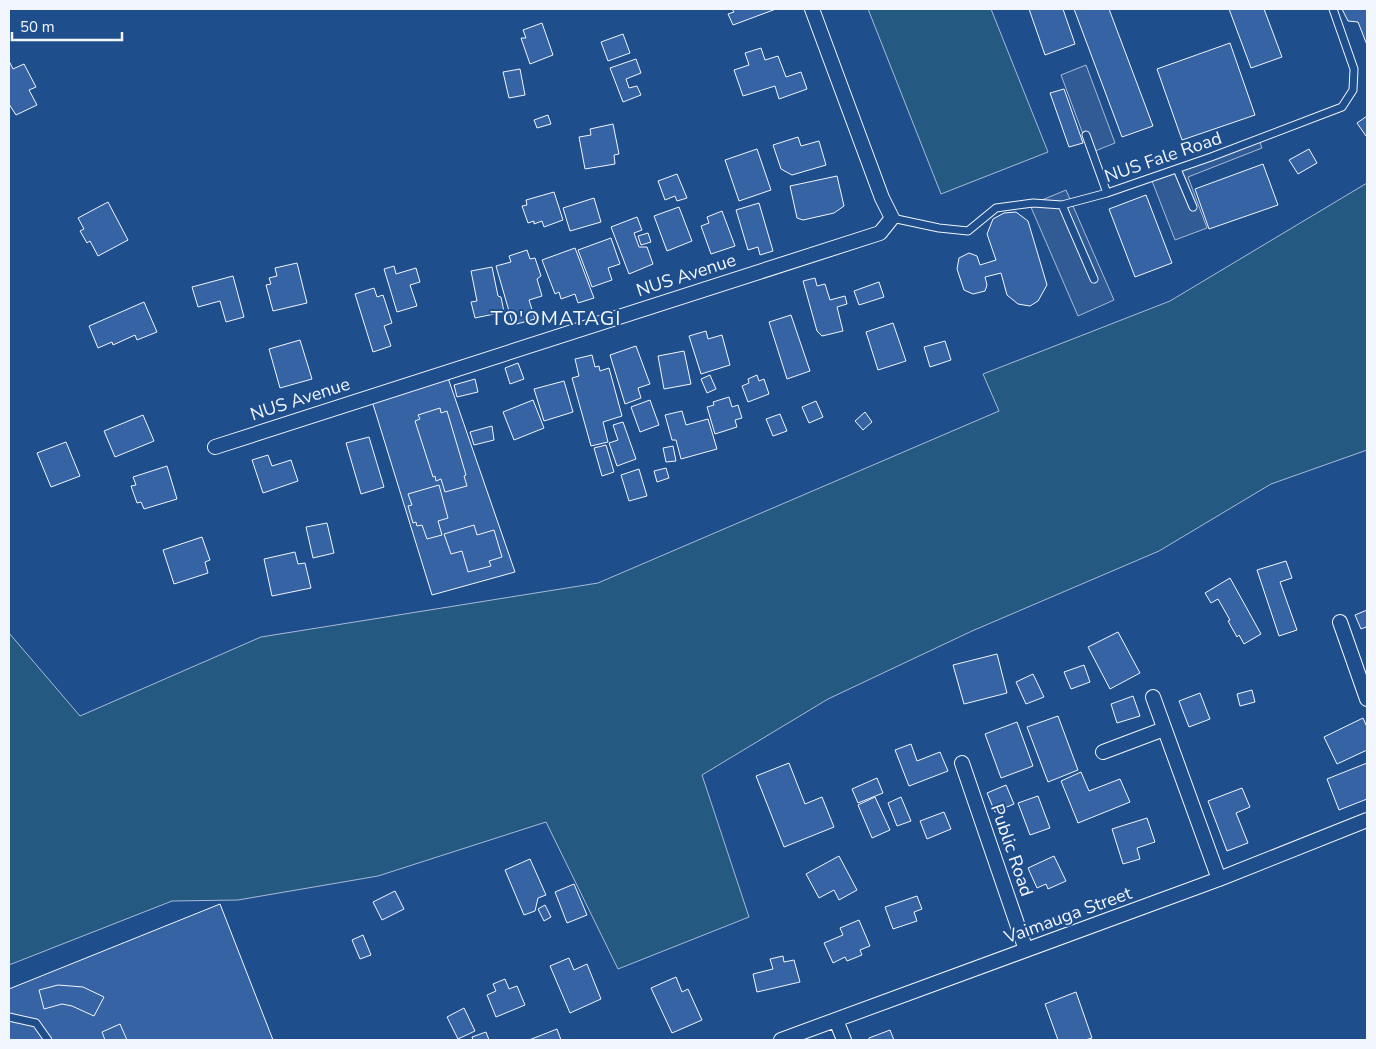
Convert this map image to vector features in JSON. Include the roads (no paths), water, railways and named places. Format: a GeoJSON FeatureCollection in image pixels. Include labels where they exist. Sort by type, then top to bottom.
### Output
{"type":"FeatureCollection","features":[{"type":"Feature","properties":{"kind":"street"},"geometry":{"type":"LineString","coordinates":[[812,9],[882,198],[892,218]]}},
{"type":"Feature","properties":{"kind":"street","name":"NUS Avenue"},"geometry":{"type":"LineString","coordinates":[[215,447],[880,232],[892,218]]}},
{"type":"Feature","properties":{"kind":"street"},"geometry":{"type":"LineString","coordinates":[[1340,622],[1367,699]]}},
{"type":"Feature","properties":{"kind":"street"},"geometry":{"type":"LineString","coordinates":[[1153,697],[1219,879]]}},
{"type":"Feature","properties":{"kind":"street"},"geometry":{"type":"LineString","coordinates":[[1103,752],[1164,729]]}},
{"type":"Feature","properties":{"kind":"street","name":"Public Road"},"geometry":{"type":"LineString","coordinates":[[962,763],[1026,950]]}},
{"type":"Feature","properties":{"kind":"street","name":"Vaimauga Street"},"geometry":{"type":"LineString","coordinates":[[781,1040],[1219,879],[1367,820]]}},
{"type":"Feature","properties":{"kind":"street"},"geometry":{"type":"LineString","coordinates":[[836,1020],[844,1040]]}},
{"type":"Feature","properties":{"kind":"lane","name":"NUS Fale Road"},"geometry":{"type":"LineString","coordinates":[[892,218],[939,228],[968,231],[996,208],[1033,203],[1062,206],[1177,169],[1342,107],[1353,90],[1354,69],[1333,9]]}},
{"type":"Feature","properties":{"kind":"lane"},"geometry":{"type":"LineString","coordinates":[[1086,135],[1106,193]]}},
{"type":"Feature","properties":{"kind":"lane"},"geometry":{"type":"LineString","coordinates":[[1177,169],[1192,207]]}},
{"type":"Feature","properties":{"kind":"lane"},"geometry":{"type":"LineString","coordinates":[[1062,206],[1094,279]]}},
{"type":"Feature","properties":{"kind":"lane"},"geometry":{"type":"LineString","coordinates":[[9,1017],[36,1023],[48,1040]]}},
{"type":"Feature","properties":{"kind":"district","name":"TO'OMATAGI"},"geometry":{"type":"Point","coordinates":[556,318]}}]}
